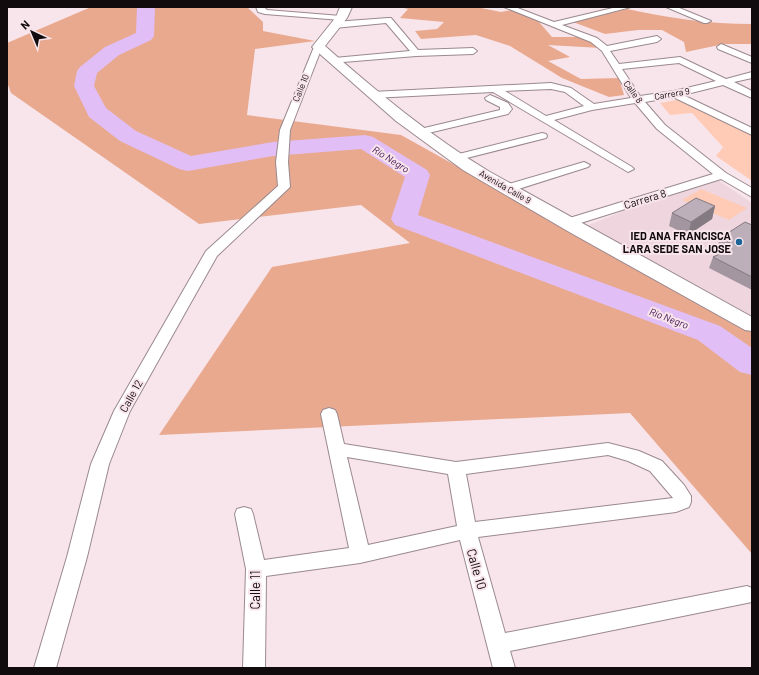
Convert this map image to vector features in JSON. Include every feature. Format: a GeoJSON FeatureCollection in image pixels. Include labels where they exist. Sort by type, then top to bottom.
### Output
{"type":"FeatureCollection","features":[{"type":"Feature","properties":{"kind":"street"},"geometry":{"type":"LineString","coordinates":[[260,7],[261,10],[265,12],[388,20],[416,53]]}},
{"type":"Feature","properties":{"kind":"street","name":"Calle 8"},"geometry":{"type":"LineString","coordinates":[[508,7],[594,40],[605,49],[615,67],[637,99],[661,127],[722,175],[752,193]]}},
{"type":"Feature","properties":{"kind":"street"},"geometry":{"type":"LineString","coordinates":[[555,24],[627,7]]}},
{"type":"Feature","properties":{"kind":"street"},"geometry":{"type":"LineString","coordinates":[[670,7],[707,21]]}},
{"type":"Feature","properties":{"kind":"street"},"geometry":{"type":"LineString","coordinates":[[318,47],[340,17]]}},
{"type":"Feature","properties":{"kind":"street"},"geometry":{"type":"LineString","coordinates":[[605,49],[657,39]]}},
{"type":"Feature","properties":{"kind":"street","name":"Avenida Calle 9"},"geometry":{"type":"LineString","coordinates":[[318,47],[372,95],[455,158],[506,189],[706,301],[752,325]]}},
{"type":"Feature","properties":{"kind":"street","name":"Calle 10"},"geometry":{"type":"LineString","coordinates":[[282,162],[285,130],[318,47]]}},
{"type":"Feature","properties":{"kind":"street"},"geometry":{"type":"LineString","coordinates":[[721,47],[752,60]]}},
{"type":"Feature","properties":{"kind":"street"},"geometry":{"type":"LineString","coordinates":[[334,61],[416,53],[473,51]]}},
{"type":"Feature","properties":{"kind":"street"},"geometry":{"type":"LineString","coordinates":[[615,67],[680,60],[752,95]]}},
{"type":"Feature","properties":{"kind":"street","name":"Carrera 9"},"geometry":{"type":"LineString","coordinates":[[545,119],[637,99],[674,94],[752,75]]}},
{"type":"Feature","properties":{"kind":"street"},"geometry":{"type":"LineString","coordinates":[[372,95],[551,86],[562,88],[592,108]]}},
{"type":"Feature","properties":{"kind":"street"},"geometry":{"type":"LineString","coordinates":[[492,88],[628,168]]}},
{"type":"Feature","properties":{"kind":"street"},"geometry":{"type":"LineString","coordinates":[[420,132],[504,112],[507,109],[504,105],[471,89]]}},
{"type":"Feature","properties":{"kind":"street"},"geometry":{"type":"LineString","coordinates":[[674,94],[752,132]]}},
{"type":"Feature","properties":{"kind":"street"},"geometry":{"type":"LineString","coordinates":[[455,158],[542,136]]}},
{"type":"Feature","properties":{"kind":"street","name":"Calle 12"},"geometry":{"type":"LineString","coordinates":[[45,668],[77,557],[100,464],[122,411],[211,254],[229,234],[268,203],[284,187],[282,162]]}},
{"type":"Feature","properties":{"kind":"street"},"geometry":{"type":"LineString","coordinates":[[506,189],[584,165]]}},
{"type":"Feature","properties":{"kind":"street","name":"Carrera 8"},"geometry":{"type":"LineString","coordinates":[[567,223],[722,175]]}},
{"type":"Feature","properties":{"kind":"street"},"geometry":{"type":"LineString","coordinates":[[329,414],[338,449],[360,555]]}},
{"type":"Feature","properties":{"kind":"street"},"geometry":{"type":"LineString","coordinates":[[256,569],[360,555],[467,531],[676,505],[682,502],[682,496],[656,466],[633,456],[608,449],[456,470],[338,449]]}},
{"type":"Feature","properties":{"kind":"street","name":"Calle 10"},"geometry":{"type":"LineString","coordinates":[[456,470],[467,531],[499,644],[504,668]]}},
{"type":"Feature","properties":{"kind":"street","name":"Calle 11"},"geometry":{"type":"LineString","coordinates":[[244,514],[256,569],[254,668]]}},
{"type":"Feature","properties":{"kind":"street"},"geometry":{"type":"LineString","coordinates":[[499,644],[747,595]]}},
{"type":"Feature","properties":{"kind":"shaded area"},"geometry":{"type":"Polygon","coordinates":[[[91,7],[247,7],[263,22],[263,31],[315,41],[255,49],[247,115],[401,135],[752,331],[752,554],[630,413],[159,435],[272,267],[410,243],[361,205],[199,224],[11,93],[7,82],[7,43],[91,7]]]}},
{"type":"Feature","properties":{"kind":"shaded area"},"geometry":{"type":"Polygon","coordinates":[[[399,7],[476,7],[501,12],[512,10],[539,22],[552,37],[583,37],[601,48],[548,45],[570,57],[548,61],[581,79],[619,78],[624,95],[609,97],[562,78],[510,46],[476,35],[421,39],[415,31],[437,29],[444,22],[400,18],[408,9],[399,7]]]}},
{"type":"Feature","properties":{"kind":"shaded area"},"geometry":{"type":"Polygon","coordinates":[[[627,9],[690,20],[752,24],[752,44],[724,44],[686,52],[684,42],[662,30],[638,30],[605,34],[573,22],[627,9]]]}},
{"type":"Feature","properties":{"kind":"shaded area"},"geometry":{"type":"Polygon","coordinates":[[[682,99],[752,134],[752,181],[716,156],[723,147],[692,113],[670,115],[660,103],[682,99]]]}},
{"type":"Feature","properties":{"kind":"shaded area"},"geometry":{"type":"Polygon","coordinates":[[[718,180],[752,203],[752,318],[586,226],[641,204],[718,180]]]}},
{"type":"Feature","properties":{"kind":"shaded area"},"geometry":{"type":"Polygon","coordinates":[[[701,189],[747,208],[729,220],[682,200],[701,189]]]}},
{"type":"Feature","properties":{"kind":"building"},"geometry":{"type":"Polygon","coordinates":[[[696,198],[715,206],[691,222],[672,213],[696,198]]]}},
{"type":"Feature","properties":{"kind":"building"},"geometry":{"type":"Polygon","coordinates":[[[745,222],[752,225],[752,277],[713,257],[728,250],[722,248],[730,242],[720,238],[745,222]]]}},
{"type":"Feature","properties":{"kind":"waterway","name":"Río Negro"},"geometry":{"type":"LineString","coordinates":[[146,7],[145,36],[112,51],[87,71],[84,86],[97,112],[128,136],[188,164],[273,149],[365,142],[418,175],[404,219],[709,333],[752,364]]}},
{"type":"Feature","properties":{"kind":"place","name":"IED ANA FRANCISCA LARA SEDE SAN JOSE"},"geometry":{"type":"Point","coordinates":[739,242]}}]}
